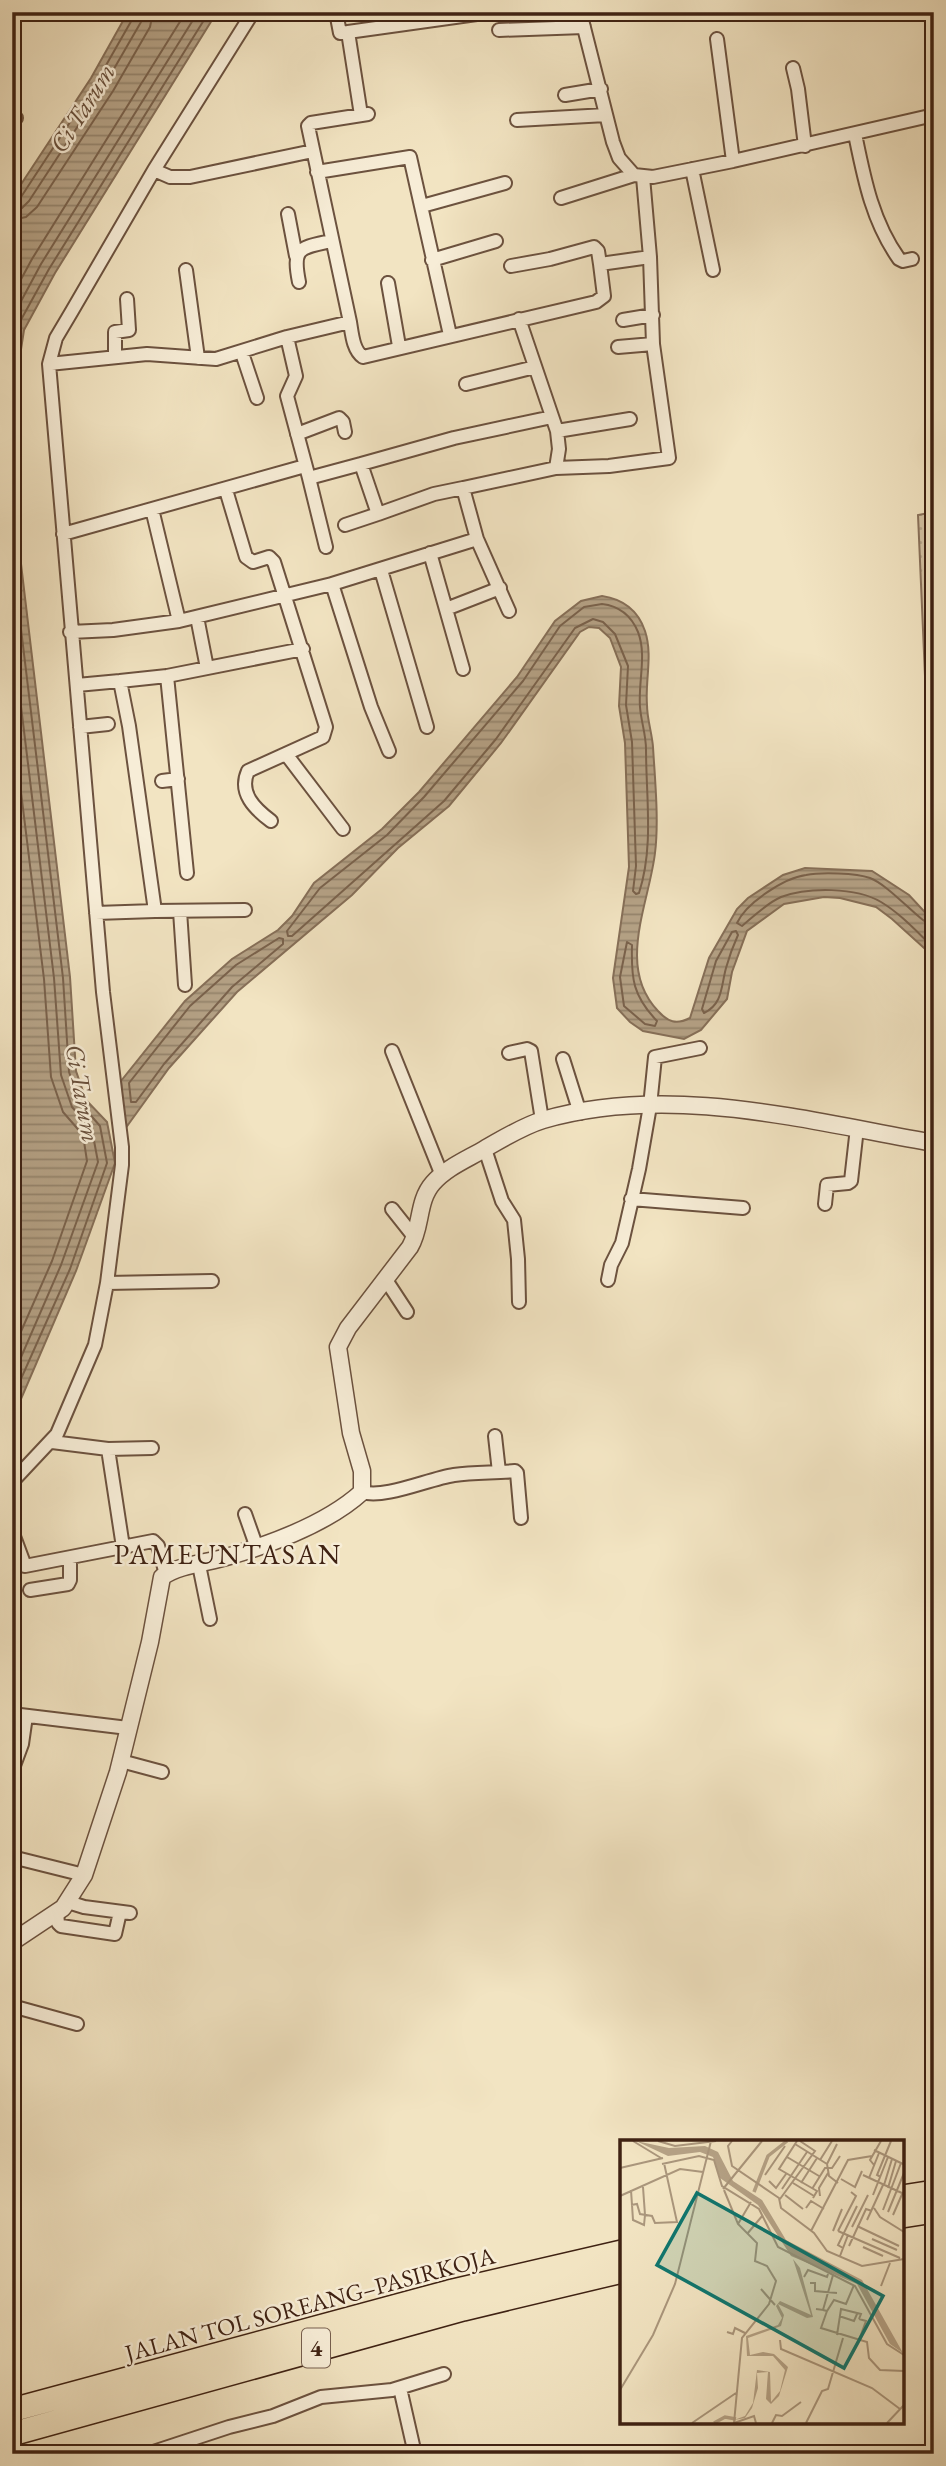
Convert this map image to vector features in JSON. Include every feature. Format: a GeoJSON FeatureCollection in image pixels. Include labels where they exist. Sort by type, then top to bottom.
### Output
{"type":"FeatureCollection","features":[{"type":"Feature","properties":{"kind":"highway"},"geometry":{"type":"LineString","coordinates":[[904,2197],[934,2192]]}},
{"type":"Feature","properties":{"kind":"highway"},"geometry":{"type":"LineString","coordinates":[[904,2216],[934,2211]]}},
{"type":"Feature","properties":{"kind":"highway","name":"JALAN TOL SOREANG–PASIRKOJA"},"geometry":{"type":"LineString","coordinates":[[12,2410],[449,2292],[620,2252]]}},
{"type":"Feature","properties":{"kind":"highway","name":"JALAN TOL SOREANG–PASIRKOJA"},"geometry":{"type":"LineString","coordinates":[[12,2434],[438,2315],[620,2271]]}},
{"type":"Feature","properties":{"kind":"street"},"geometry":{"type":"LineString","coordinates":[[12,1482],[52,1442],[64,1421],[95,1345],[121,1182],[122,1147],[109,1053],[96,914],[49,364],[56,338],[153,170],[253,12]]}},
{"type":"Feature","properties":{"kind":"street"},"geometry":{"type":"LineString","coordinates":[[336,12],[340,33],[491,12]]}},
{"type":"Feature","properties":{"kind":"street"},"geometry":{"type":"LineString","coordinates":[[345,525],[434,494],[556,468],[609,466],[669,458],[653,344],[650,257],[639,176],[619,158],[580,12]]}},
{"type":"Feature","properties":{"kind":"street"},"geometry":{"type":"LineString","coordinates":[[499,30],[584,27]]}},
{"type":"Feature","properties":{"kind":"street"},"geometry":{"type":"LineString","coordinates":[[348,32],[365,115],[309,124],[331,241],[358,353],[363,356],[604,296],[598,251],[594,247],[511,266]]}},
{"type":"Feature","properties":{"kind":"street"},"geometry":{"type":"LineString","coordinates":[[716,39],[733,162]]}},
{"type":"Feature","properties":{"kind":"street"},"geometry":{"type":"LineString","coordinates":[[793,68],[805,146]]}},
{"type":"Feature","properties":{"kind":"street"},"geometry":{"type":"LineString","coordinates":[[565,95],[601,89]]}},
{"type":"Feature","properties":{"kind":"street"},"geometry":{"type":"LineString","coordinates":[[517,120],[606,115]]}},
{"type":"Feature","properties":{"kind":"street"},"geometry":{"type":"LineString","coordinates":[[561,198],[639,176],[733,162],[934,115]]}},
{"type":"Feature","properties":{"kind":"street"},"geometry":{"type":"LineString","coordinates":[[855,134],[868,197],[877,220],[899,259],[912,259]]}},
{"type":"Feature","properties":{"kind":"street"},"geometry":{"type":"LineString","coordinates":[[153,170],[170,177],[190,177],[315,161],[408,156],[411,159],[450,335]]}},
{"type":"Feature","properties":{"kind":"street"},"geometry":{"type":"LineString","coordinates":[[259,171],[315,161]]}},
{"type":"Feature","properties":{"kind":"street"},"geometry":{"type":"LineString","coordinates":[[692,169],[713,270]]}},
{"type":"Feature","properties":{"kind":"street"},"geometry":{"type":"LineString","coordinates":[[422,206],[505,183]]}},
{"type":"Feature","properties":{"kind":"street"},"geometry":{"type":"LineString","coordinates":[[288,214],[299,282]]}},
{"type":"Feature","properties":{"kind":"street"},"geometry":{"type":"LineString","coordinates":[[296,256],[307,246],[331,241]]}},
{"type":"Feature","properties":{"kind":"street"},"geometry":{"type":"LineString","coordinates":[[432,260],[496,241]]}},
{"type":"Feature","properties":{"kind":"street"},"geometry":{"type":"LineString","coordinates":[[600,264],[650,257]]}},
{"type":"Feature","properties":{"kind":"street"},"geometry":{"type":"LineString","coordinates":[[186,270],[198,358]]}},
{"type":"Feature","properties":{"kind":"street"},"geometry":{"type":"LineString","coordinates":[[388,283],[400,346]]}},
{"type":"Feature","properties":{"kind":"street"},"geometry":{"type":"LineString","coordinates":[[115,357],[115,332],[129,330],[127,299]]}},
{"type":"Feature","properties":{"kind":"street"},"geometry":{"type":"LineString","coordinates":[[623,320],[653,315]]}},
{"type":"Feature","properties":{"kind":"street"},"geometry":{"type":"LineString","coordinates":[[519,319],[557,430],[559,449],[556,468]]}},
{"type":"Feature","properties":{"kind":"street"},"geometry":{"type":"LineString","coordinates":[[49,364],[161,354],[216,359],[287,337],[350,323]]}},
{"type":"Feature","properties":{"kind":"street"},"geometry":{"type":"LineString","coordinates":[[287,337],[296,376],[287,396],[326,547]]}},
{"type":"Feature","properties":{"kind":"street"},"geometry":{"type":"LineString","coordinates":[[618,347],[653,344]]}},
{"type":"Feature","properties":{"kind":"street"},"geometry":{"type":"LineString","coordinates":[[242,352],[257,398]]}},
{"type":"Feature","properties":{"kind":"street"},"geometry":{"type":"LineString","coordinates":[[466,384],[535,367]]}},
{"type":"Feature","properties":{"kind":"street"},"geometry":{"type":"LineString","coordinates":[[63,534],[226,490],[307,472],[361,464],[454,438],[552,417]]}},
{"type":"Feature","properties":{"kind":"street"},"geometry":{"type":"LineString","coordinates":[[297,434],[339,418],[343,422],[345,432]]}},
{"type":"Feature","properties":{"kind":"street"},"geometry":{"type":"LineString","coordinates":[[557,430],[630,419]]}},
{"type":"Feature","properties":{"kind":"street"},"geometry":{"type":"LineString","coordinates":[[361,464],[377,514]]}},
{"type":"Feature","properties":{"kind":"street"},"geometry":{"type":"LineString","coordinates":[[463,488],[477,539],[509,611]]}},
{"type":"Feature","properties":{"kind":"street"},"geometry":{"type":"LineString","coordinates":[[226,490],[246,557],[253,562],[269,557],[272,559],[286,595],[327,727],[326,733],[317,740],[248,771],[248,798],[253,807],[271,821]]}},
{"type":"Feature","properties":{"kind":"street"},"geometry":{"type":"LineString","coordinates":[[152,509],[179,621]]}},
{"type":"Feature","properties":{"kind":"street"},"geometry":{"type":"LineString","coordinates":[[70,632],[113,630],[197,617],[332,584],[477,539]]}},
{"type":"Feature","properties":{"kind":"street"},"geometry":{"type":"LineString","coordinates":[[430,553],[463,668]]}},
{"type":"Feature","properties":{"kind":"street"},"geometry":{"type":"LineString","coordinates":[[382,570],[427,727]]}},
{"type":"Feature","properties":{"kind":"street"},"geometry":{"type":"LineString","coordinates":[[332,584],[371,707],[389,751]]}},
{"type":"Feature","properties":{"kind":"street"},"geometry":{"type":"LineString","coordinates":[[446,609],[500,588]]}},
{"type":"Feature","properties":{"kind":"street"},"geometry":{"type":"LineString","coordinates":[[197,617],[207,668]]}},
{"type":"Feature","properties":{"kind":"street"},"geometry":{"type":"LineString","coordinates":[[77,685],[167,676],[303,649]]}},
{"type":"Feature","properties":{"kind":"street"},"geometry":{"type":"LineString","coordinates":[[167,676],[187,873]]}},
{"type":"Feature","properties":{"kind":"street"},"geometry":{"type":"LineString","coordinates":[[120,681],[129,726],[155,911]]}},
{"type":"Feature","properties":{"kind":"street"},"geometry":{"type":"LineString","coordinates":[[80,727],[108,724]]}},
{"type":"Feature","properties":{"kind":"street"},"geometry":{"type":"LineString","coordinates":[[286,754],[344,829]]}},
{"type":"Feature","properties":{"kind":"street"},"geometry":{"type":"LineString","coordinates":[[162,781],[178,779]]}},
{"type":"Feature","properties":{"kind":"street"},"geometry":{"type":"LineString","coordinates":[[96,914],[245,910]]}},
{"type":"Feature","properties":{"kind":"street"},"geometry":{"type":"LineString","coordinates":[[180,911],[185,985]]}},
{"type":"Feature","properties":{"kind":"street"},"geometry":{"type":"LineString","coordinates":[[608,1280],[611,1265],[622,1243],[650,1106],[655,1056],[700,1048]]}},
{"type":"Feature","properties":{"kind":"street"},"geometry":{"type":"LineString","coordinates":[[509,1053],[527,1049],[531,1051],[542,1120]]}},
{"type":"Feature","properties":{"kind":"street"},"geometry":{"type":"LineString","coordinates":[[392,1051],[441,1173]]}},
{"type":"Feature","properties":{"kind":"street"},"geometry":{"type":"LineString","coordinates":[[563,1059],[580,1113]]}},
{"type":"Feature","properties":{"kind":"street"},"geometry":{"type":"LineString","coordinates":[[12,1942],[63,1907],[125,1913],[116,1934],[61,1926],[58,1923],[63,1907],[84,1875],[121,1761],[150,1642],[162,1577],[282,1539],[343,1508],[362,1492],[362,1471],[351,1433],[338,1347],[348,1328],[415,1238],[428,1188],[441,1173],[542,1120],[607,1108],[720,1108],[856,1128],[934,1143]]}},
{"type":"Feature","properties":{"kind":"street"},"geometry":{"type":"LineString","coordinates":[[825,1204],[827,1185],[851,1181],[856,1128]]}},
{"type":"Feature","properties":{"kind":"street"},"geometry":{"type":"LineString","coordinates":[[485,1149],[502,1201],[514,1220],[519,1302]]}},
{"type":"Feature","properties":{"kind":"street"},"geometry":{"type":"LineString","coordinates":[[631,1199],[743,1208]]}},
{"type":"Feature","properties":{"kind":"street"},"geometry":{"type":"LineString","coordinates":[[392,1209],[415,1238]]}},
{"type":"Feature","properties":{"kind":"street"},"geometry":{"type":"LineString","coordinates":[[386,1280],[407,1312]]}},
{"type":"Feature","properties":{"kind":"street"},"geometry":{"type":"LineString","coordinates":[[107,1283],[212,1281]]}},
{"type":"Feature","properties":{"kind":"street"},"geometry":{"type":"LineString","coordinates":[[495,1436],[499,1472]]}},
{"type":"Feature","properties":{"kind":"street"},"geometry":{"type":"LineString","coordinates":[[52,1442],[108,1449],[152,1448]]}},
{"type":"Feature","properties":{"kind":"street"},"geometry":{"type":"LineString","coordinates":[[108,1449],[123,1547]]}},
{"type":"Feature","properties":{"kind":"street"},"geometry":{"type":"LineString","coordinates":[[362,1492],[378,1495],[424,1481],[456,1475],[517,1473],[522,1518]]}},
{"type":"Feature","properties":{"kind":"street"},"geometry":{"type":"LineString","coordinates":[[245,1514],[257,1548]]}},
{"type":"Feature","properties":{"kind":"street"},"geometry":{"type":"LineString","coordinates":[[12,1531],[25,1566],[153,1541],[158,1546],[166,1574]]}},
{"type":"Feature","properties":{"kind":"street"},"geometry":{"type":"LineString","coordinates":[[30,1590],[68,1584],[70,1558]]}},
{"type":"Feature","properties":{"kind":"street"},"geometry":{"type":"LineString","coordinates":[[199,1565],[210,1619]]}},
{"type":"Feature","properties":{"kind":"street"},"geometry":{"type":"LineString","coordinates":[[12,1714],[128,1728]]}},
{"type":"Feature","properties":{"kind":"street"},"geometry":{"type":"LineString","coordinates":[[12,1771],[22,1744],[26,1716]]}},
{"type":"Feature","properties":{"kind":"street"},"geometry":{"type":"LineString","coordinates":[[121,1761],[162,1772]]}},
{"type":"Feature","properties":{"kind":"street"},"geometry":{"type":"LineString","coordinates":[[12,1857],[84,1875]]}},
{"type":"Feature","properties":{"kind":"street"},"geometry":{"type":"LineString","coordinates":[[12,2006],[77,2024]]}},
{"type":"Feature","properties":{"kind":"street"},"geometry":{"type":"LineString","coordinates":[[147,2454],[165,2451],[229,2427],[273,2416],[321,2397],[392,2390],[444,2374]]}},
{"type":"Feature","properties":{"kind":"street"},"geometry":{"type":"LineString","coordinates":[[400,2388],[415,2454]]}},
{"type":"Feature","properties":{"kind":"shaded area"},"geometry":{"type":"Polygon","coordinates":[[[934,512],[934,676],[925,676],[918,515],[934,512]]]}},
{"type":"Feature","properties":{"kind":"water","name":"Ci Tarum"},"geometry":{"type":"Polygon","coordinates":[[[128,12],[217,12],[55,273],[24,330],[12,407],[12,198],[91,78],[128,12]]]}},
{"type":"Feature","properties":{"kind":"water","name":"Ci Tarum"},"geometry":{"type":"Polygon","coordinates":[[[12,488],[70,977],[76,1071],[86,1100],[107,1122],[115,1163],[76,1271],[21,1399],[12,1412],[12,488]]]}},
{"type":"Feature","properties":{"kind":"water"},"geometry":{"type":"Polygon","coordinates":[[[602,596],[623,603],[634,611],[647,640],[647,710],[653,747],[657,828],[652,873],[638,935],[637,955],[639,975],[646,994],[658,1011],[672,1021],[690,1018],[709,958],[737,909],[748,898],[783,875],[805,868],[872,871],[909,895],[934,922],[934,957],[876,907],[824,897],[784,904],[747,931],[732,972],[727,999],[701,1030],[684,1039],[643,1031],[630,1022],[617,1008],[613,978],[629,867],[625,743],[619,706],[621,667],[610,638],[599,628],[589,627],[580,632],[501,743],[449,806],[398,848],[352,895],[237,992],[169,1068],[125,1129],[121,1081],[185,1001],[232,959],[278,930],[292,916],[314,883],[382,829],[419,792],[517,677],[555,621],[581,601],[602,596]]]}},
{"type":"Feature","properties":{"kind":"district","name":"PAMEUNTASAN"},"geometry":{"type":"Point","coordinates":[228,1554]}}]}
